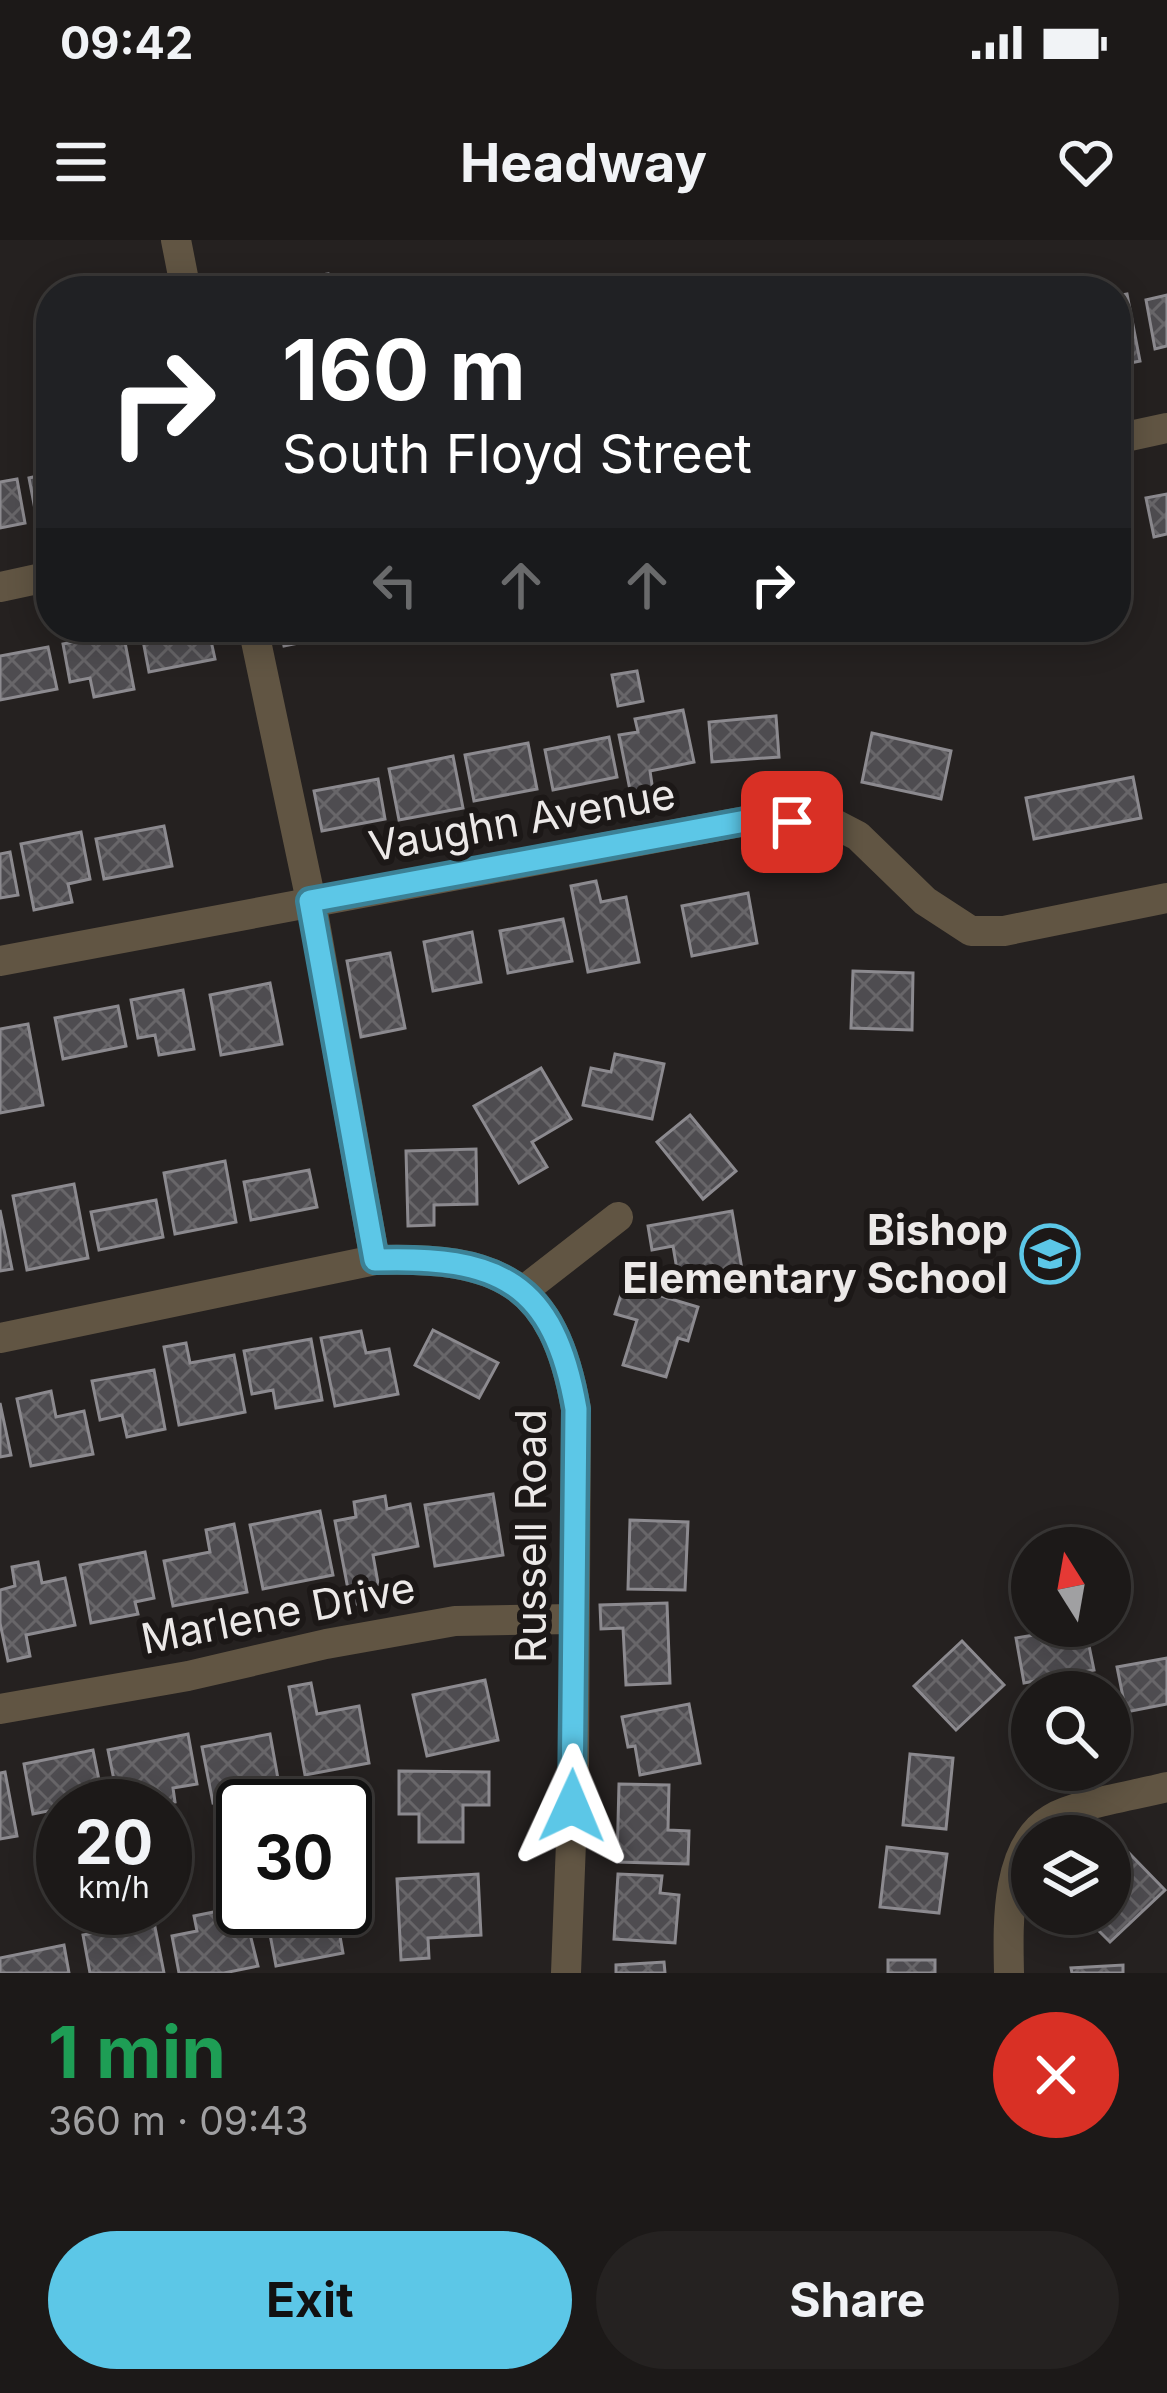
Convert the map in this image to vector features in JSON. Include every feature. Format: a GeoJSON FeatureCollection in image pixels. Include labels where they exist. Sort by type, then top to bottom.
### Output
{"type":"FeatureCollection","features":[{"type":"Feature","properties":{"kind":"street"},"geometry":{"type":"LineString","coordinates":[[176,240],[183,276]]}},
{"type":"Feature","properties":{"kind":"street"},"geometry":{"type":"LineString","coordinates":[[1131,436],[1167,428]]}},
{"type":"Feature","properties":{"kind":"street"},"geometry":{"type":"LineString","coordinates":[[0,587],[36,579]]}},
{"type":"Feature","properties":{"kind":"street"},"geometry":{"type":"LineString","coordinates":[[256,642],[310,901],[375,1260]]}},
{"type":"Feature","properties":{"kind":"street","name":"Vaughn Avenue"},"geometry":{"type":"LineString","coordinates":[[0,961],[751,820],[833,823],[846,829],[925,901],[971,931],[1004,931],[1167,898]]}},
{"type":"Feature","properties":{"kind":"street"},"geometry":{"type":"LineString","coordinates":[[523,1291],[618,1217]]}},
{"type":"Feature","properties":{"kind":"street","name":"Russell Road"},"geometry":{"type":"LineString","coordinates":[[0,1338],[375,1260],[435,1258],[467,1264],[523,1291],[541,1306],[568,1359],[576,1409],[574,1764],[566,1973]]}},
{"type":"Feature","properties":{"kind":"street","name":"Marlene Drive"},"geometry":{"type":"LineString","coordinates":[[0,1709],[454,1621],[574,1619]]}},
{"type":"Feature","properties":{"kind":"street"},"geometry":{"type":"LineString","coordinates":[[1010,1973],[1008,1928],[1020,1859],[1033,1832],[1055,1816],[1167,1787]]}},
{"type":"Feature","properties":{"kind":"building"},"geometry":{"type":"Polygon","coordinates":[[[1167,295],[1167,346],[1155,349],[1146,300],[1167,295]]]}},
{"type":"Feature","properties":{"kind":"building"},"geometry":{"type":"Polygon","coordinates":[[[1131,315],[1140,361],[1131,363],[1131,315]]]}},
{"type":"Feature","properties":{"kind":"building"},"geometry":{"type":"Polygon","coordinates":[[[36,476],[36,515],[29,478],[36,476]]]}},
{"type":"Feature","properties":{"kind":"building"},"geometry":{"type":"Polygon","coordinates":[[[17,479],[25,523],[0,528],[0,482],[17,479]]]}},
{"type":"Feature","properties":{"kind":"building"},"geometry":{"type":"Polygon","coordinates":[[[1167,494],[1167,534],[1154,537],[1146,498],[1167,494]]]}},
{"type":"Feature","properties":{"kind":"building"},"geometry":{"type":"Polygon","coordinates":[[[125,642],[134,689],[94,697],[90,678],[70,682],[63,644],[125,642]]]}},
{"type":"Feature","properties":{"kind":"building"},"geometry":{"type":"Polygon","coordinates":[[[143,642],[211,642],[215,659],[149,672],[143,642]]]}},
{"type":"Feature","properties":{"kind":"building"},"geometry":{"type":"Polygon","coordinates":[[[48,647],[57,689],[0,700],[0,656],[48,647]]]}},
{"type":"Feature","properties":{"kind":"building"},"geometry":{"type":"Polygon","coordinates":[[[637,671],[643,701],[618,706],[612,675],[637,671]]]}},
{"type":"Feature","properties":{"kind":"building"},"geometry":{"type":"Polygon","coordinates":[[[683,710],[694,762],[650,771],[653,791],[631,795],[619,735],[638,732],[635,719],[683,710]]]}},
{"type":"Feature","properties":{"kind":"building"},"geometry":{"type":"Polygon","coordinates":[[[776,716],[779,757],[712,762],[709,722],[776,716]]]}},
{"type":"Feature","properties":{"kind":"building"},"geometry":{"type":"Polygon","coordinates":[[[872,733],[951,751],[941,799],[862,782],[872,733]]]}},
{"type":"Feature","properties":{"kind":"building"},"geometry":{"type":"Polygon","coordinates":[[[609,737],[617,777],[553,790],[545,750],[609,737]]]}},
{"type":"Feature","properties":{"kind":"building"},"geometry":{"type":"Polygon","coordinates":[[[528,743],[537,789],[474,801],[465,755],[528,743]]]}},
{"type":"Feature","properties":{"kind":"building"},"geometry":{"type":"Polygon","coordinates":[[[453,756],[463,808],[399,820],[389,769],[453,756]]]}},
{"type":"Feature","properties":{"kind":"building"},"geometry":{"type":"Polygon","coordinates":[[[1133,777],[1141,818],[1034,839],[1026,798],[1133,777]]]}},
{"type":"Feature","properties":{"kind":"building"},"geometry":{"type":"Polygon","coordinates":[[[378,779],[385,819],[322,831],[314,791],[378,779]]]}},
{"type":"Feature","properties":{"kind":"building"},"geometry":{"type":"Polygon","coordinates":[[[164,826],[172,866],[104,879],[96,839],[164,826]]]}},
{"type":"Feature","properties":{"kind":"building"},"geometry":{"type":"Polygon","coordinates":[[[81,832],[90,879],[68,884],[72,902],[34,910],[21,844],[81,832]]]}},
{"type":"Feature","properties":{"kind":"building"},"geometry":{"type":"Polygon","coordinates":[[[10,852],[18,895],[0,898],[0,854],[10,852]]]}},
{"type":"Feature","properties":{"kind":"building"},"geometry":{"type":"Polygon","coordinates":[[[596,881],[601,902],[626,897],[639,962],[588,972],[571,886],[596,881]]]}},
{"type":"Feature","properties":{"kind":"building"},"geometry":{"type":"Polygon","coordinates":[[[748,893],[757,943],[692,956],[682,906],[748,893]]]}},
{"type":"Feature","properties":{"kind":"building"},"geometry":{"type":"Polygon","coordinates":[[[563,919],[572,961],[508,973],[500,931],[563,919]]]}},
{"type":"Feature","properties":{"kind":"building"},"geometry":{"type":"Polygon","coordinates":[[[472,932],[481,982],[433,991],[424,942],[472,932]]]}},
{"type":"Feature","properties":{"kind":"building"},"geometry":{"type":"Polygon","coordinates":[[[390,953],[405,1028],[361,1037],[347,961],[390,953]]]}},
{"type":"Feature","properties":{"kind":"building"},"geometry":{"type":"Polygon","coordinates":[[[853,971],[913,973],[912,1030],[851,1028],[853,971]]]}},
{"type":"Feature","properties":{"kind":"building"},"geometry":{"type":"Polygon","coordinates":[[[270,983],[282,1044],[221,1055],[210,995],[270,983]]]}},
{"type":"Feature","properties":{"kind":"building"},"geometry":{"type":"Polygon","coordinates":[[[183,990],[194,1049],[159,1055],[155,1035],[138,1038],[131,1000],[183,990]]]}},
{"type":"Feature","properties":{"kind":"building"},"geometry":{"type":"Polygon","coordinates":[[[118,1006],[126,1046],[63,1059],[55,1018],[118,1006]]]}},
{"type":"Feature","properties":{"kind":"building"},"geometry":{"type":"Polygon","coordinates":[[[28,1024],[43,1105],[0,1113],[0,1029],[28,1024]]]}},
{"type":"Feature","properties":{"kind":"building"},"geometry":{"type":"Polygon","coordinates":[[[615,1054],[664,1064],[652,1119],[583,1105],[591,1068],[611,1072],[615,1054]]]}},
{"type":"Feature","properties":{"kind":"building"},"geometry":{"type":"Polygon","coordinates":[[[541,1068],[571,1119],[532,1142],[547,1167],[519,1183],[474,1106],[541,1068]]]}},
{"type":"Feature","properties":{"kind":"building"},"geometry":{"type":"Polygon","coordinates":[[[690,1115],[736,1171],[703,1199],[657,1142],[690,1115]]]}},
{"type":"Feature","properties":{"kind":"building"},"geometry":{"type":"Polygon","coordinates":[[[476,1149],[477,1204],[434,1205],[434,1225],[408,1226],[406,1151],[476,1149]]]}},
{"type":"Feature","properties":{"kind":"building"},"geometry":{"type":"Polygon","coordinates":[[[225,1161],[236,1222],[175,1234],[164,1173],[225,1161]]]}},
{"type":"Feature","properties":{"kind":"building"},"geometry":{"type":"Polygon","coordinates":[[[309,1170],[317,1207],[251,1220],[244,1182],[309,1170]]]}},
{"type":"Feature","properties":{"kind":"building"},"geometry":{"type":"Polygon","coordinates":[[[74,1184],[88,1258],[27,1270],[13,1196],[74,1184]]]}},
{"type":"Feature","properties":{"kind":"building"},"geometry":{"type":"Polygon","coordinates":[[[156,1200],[163,1237],[99,1250],[91,1212],[156,1200]]]}},
{"type":"Feature","properties":{"kind":"building"},"geometry":{"type":"Polygon","coordinates":[[[0,1210],[12,1269],[0,1271],[0,1210]]]}},
{"type":"Feature","properties":{"kind":"building"},"geometry":{"type":"Polygon","coordinates":[[[732,1211],[744,1281],[681,1293],[673,1246],[652,1250],[648,1226],[732,1211]]]}},
{"type":"Feature","properties":{"kind":"building"},"geometry":{"type":"Polygon","coordinates":[[[624,1285],[698,1307],[688,1341],[678,1338],[666,1377],[623,1365],[637,1320],[615,1314],[624,1285]]]}},
{"type":"Feature","properties":{"kind":"building"},"geometry":{"type":"Polygon","coordinates":[[[433,1330],[498,1363],[479,1398],[415,1365],[433,1330]]]}},
{"type":"Feature","properties":{"kind":"building"},"geometry":{"type":"Polygon","coordinates":[[[361,1331],[366,1353],[389,1349],[398,1394],[335,1406],[321,1338],[361,1331]]]}},
{"type":"Feature","properties":{"kind":"building"},"geometry":{"type":"Polygon","coordinates":[[[311,1339],[322,1400],[276,1408],[273,1390],[252,1394],[244,1351],[311,1339]]]}},
{"type":"Feature","properties":{"kind":"building"},"geometry":{"type":"Polygon","coordinates":[[[186,1343],[190,1363],[234,1355],[245,1412],[179,1425],[164,1347],[186,1343]]]}},
{"type":"Feature","properties":{"kind":"building"},"geometry":{"type":"Polygon","coordinates":[[[154,1370],[165,1429],[127,1437],[122,1415],[100,1420],[92,1381],[154,1370]]]}},
{"type":"Feature","properties":{"kind":"building"},"geometry":{"type":"Polygon","coordinates":[[[51,1391],[56,1417],[84,1411],[93,1454],[31,1466],[17,1399],[51,1391]]]}},
{"type":"Feature","properties":{"kind":"building"},"geometry":{"type":"Polygon","coordinates":[[[0,1403],[11,1455],[0,1457],[0,1403]]]}},
{"type":"Feature","properties":{"kind":"building"},"geometry":{"type":"Polygon","coordinates":[[[493,1494],[503,1555],[435,1566],[425,1505],[493,1494]]]}},
{"type":"Feature","properties":{"kind":"building"},"geometry":{"type":"Polygon","coordinates":[[[385,1496],[387,1509],[410,1504],[418,1546],[373,1555],[381,1600],[351,1605],[335,1521],[356,1517],[354,1502],[385,1496]]]}},
{"type":"Feature","properties":{"kind":"building"},"geometry":{"type":"Polygon","coordinates":[[[320,1511],[333,1575],[263,1589],[250,1525],[320,1511]]]}},
{"type":"Feature","properties":{"kind":"building"},"geometry":{"type":"Polygon","coordinates":[[[630,1520],[688,1522],[685,1590],[628,1589],[630,1520]]]}},
{"type":"Feature","properties":{"kind":"building"},"geometry":{"type":"Polygon","coordinates":[[[234,1524],[247,1592],[173,1606],[164,1561],[210,1552],[206,1530],[234,1524]]]}},
{"type":"Feature","properties":{"kind":"building"},"geometry":{"type":"Polygon","coordinates":[[[145,1552],[154,1598],[135,1602],[138,1614],[91,1623],[80,1565],[145,1552]]]}},
{"type":"Feature","properties":{"kind":"building"},"geometry":{"type":"Polygon","coordinates":[[[38,1562],[42,1583],[65,1578],[75,1625],[26,1635],[30,1656],[8,1661],[0,1623],[0,1590],[15,1586],[12,1567],[38,1562]]]}},
{"type":"Feature","properties":{"kind":"building"},"geometry":{"type":"Polygon","coordinates":[[[667,1603],[670,1683],[626,1685],[623,1628],[601,1629],[600,1605],[667,1603]]]}},
{"type":"Feature","properties":{"kind":"building"},"geometry":{"type":"Polygon","coordinates":[[[962,1641],[1004,1685],[956,1730],[914,1686],[962,1641]]]}},
{"type":"Feature","properties":{"kind":"building"},"geometry":{"type":"Polygon","coordinates":[[[1018,1647],[1089,1647],[1094,1670],[1089,1671],[1022,1671],[1018,1647]]]}},
{"type":"Feature","properties":{"kind":"building"},"geometry":{"type":"Polygon","coordinates":[[[1167,1658],[1167,1704],[1131,1711],[1131,1671],[1118,1671],[1117,1667],[1167,1658]]]}},
{"type":"Feature","properties":{"kind":"building"},"geometry":{"type":"Polygon","coordinates":[[[485,1680],[498,1740],[427,1756],[413,1695],[485,1680]]]}},
{"type":"Feature","properties":{"kind":"building"},"geometry":{"type":"Polygon","coordinates":[[[311,1683],[317,1714],[359,1706],[369,1763],[305,1775],[289,1687],[311,1683]]]}},
{"type":"Feature","properties":{"kind":"building"},"geometry":{"type":"Polygon","coordinates":[[[689,1704],[700,1763],[640,1775],[635,1746],[628,1747],[622,1717],[689,1704]]]}},
{"type":"Feature","properties":{"kind":"building"},"geometry":{"type":"Polygon","coordinates":[[[188,1734],[197,1784],[192,1785],[192,1779],[114,1779],[108,1750],[188,1734]]]}},
{"type":"Feature","properties":{"kind":"building"},"geometry":{"type":"Polygon","coordinates":[[[270,1734],[278,1779],[216,1779],[213,1803],[202,1747],[270,1734]]]}},
{"type":"Feature","properties":{"kind":"building"},"geometry":{"type":"Polygon","coordinates":[[[93,1750],[99,1779],[36,1779],[33,1814],[24,1764],[93,1750]]]}},
{"type":"Feature","properties":{"kind":"building"},"geometry":{"type":"Polygon","coordinates":[[[910,1754],[953,1758],[946,1829],[903,1825],[910,1754]]]}},
{"type":"Feature","properties":{"kind":"building"},"geometry":{"type":"Polygon","coordinates":[[[399,1771],[489,1772],[489,1805],[463,1805],[463,1842],[419,1842],[419,1814],[399,1814],[399,1771]]]}},
{"type":"Feature","properties":{"kind":"building"},"geometry":{"type":"Polygon","coordinates":[[[5,1772],[17,1836],[0,1839],[0,1773],[5,1772]]]}},
{"type":"Feature","properties":{"kind":"building"},"geometry":{"type":"Polygon","coordinates":[[[619,1784],[669,1785],[668,1830],[689,1831],[688,1864],[617,1862],[619,1784]]]}},
{"type":"Feature","properties":{"kind":"building"},"geometry":{"type":"Polygon","coordinates":[[[887,1847],[947,1854],[939,1913],[880,1907],[887,1847]]]}},
{"type":"Feature","properties":{"kind":"building"},"geometry":{"type":"Polygon","coordinates":[[[1131,1855],[1165,1890],[1131,1922],[1131,1855]]]}},
{"type":"Feature","properties":{"kind":"building"},"geometry":{"type":"Polygon","coordinates":[[[478,1874],[481,1935],[428,1938],[429,1958],[401,1960],[397,1879],[478,1874]]]}},
{"type":"Feature","properties":{"kind":"building"},"geometry":{"type":"Polygon","coordinates":[[[618,1874],[662,1876],[660,1893],[679,1895],[675,1943],[614,1939],[618,1874]]]}},
{"type":"Feature","properties":{"kind":"building"},"geometry":{"type":"Polygon","coordinates":[[[216,1912],[216,1935],[250,1935],[258,1966],[224,1973],[179,1973],[172,1936],[197,1931],[194,1916],[216,1912]]]}},
{"type":"Feature","properties":{"kind":"building"},"geometry":{"type":"Polygon","coordinates":[[[83,1935],[157,1935],[164,1973],[90,1973],[83,1935]]]}},
{"type":"Feature","properties":{"kind":"building"},"geometry":{"type":"Polygon","coordinates":[[[270,1935],[340,1935],[343,1953],[276,1966],[270,1935]]]}},
{"type":"Feature","properties":{"kind":"building"},"geometry":{"type":"Polygon","coordinates":[[[64,1945],[69,1973],[0,1973],[0,1958],[64,1945]]]}},
{"type":"Feature","properties":{"kind":"building"},"geometry":{"type":"Polygon","coordinates":[[[888,1960],[935,1960],[935,1973],[888,1973],[888,1960]]]}},
{"type":"Feature","properties":{"kind":"building"},"geometry":{"type":"Polygon","coordinates":[[[664,1962],[665,1973],[616,1973],[616,1965],[664,1962]]]}},
{"type":"Feature","properties":{"kind":"building"},"geometry":{"type":"Polygon","coordinates":[[[1123,1965],[1123,1973],[1072,1973],[1071,1968],[1123,1965]]]}},
{"type":"Feature","properties":{"kind":"place","name":"Bishop Elementary School"},"geometry":{"type":"Point","coordinates":[1050,1254]}},
{"type":"Feature","properties":{"kind":"route"},"geometry":{"type":"LineString","coordinates":[[572,1806],[576,1409],[568,1359],[541,1306],[523,1291],[467,1264],[435,1258],[375,1260],[310,901],[751,820],[792,822]]}}]}
